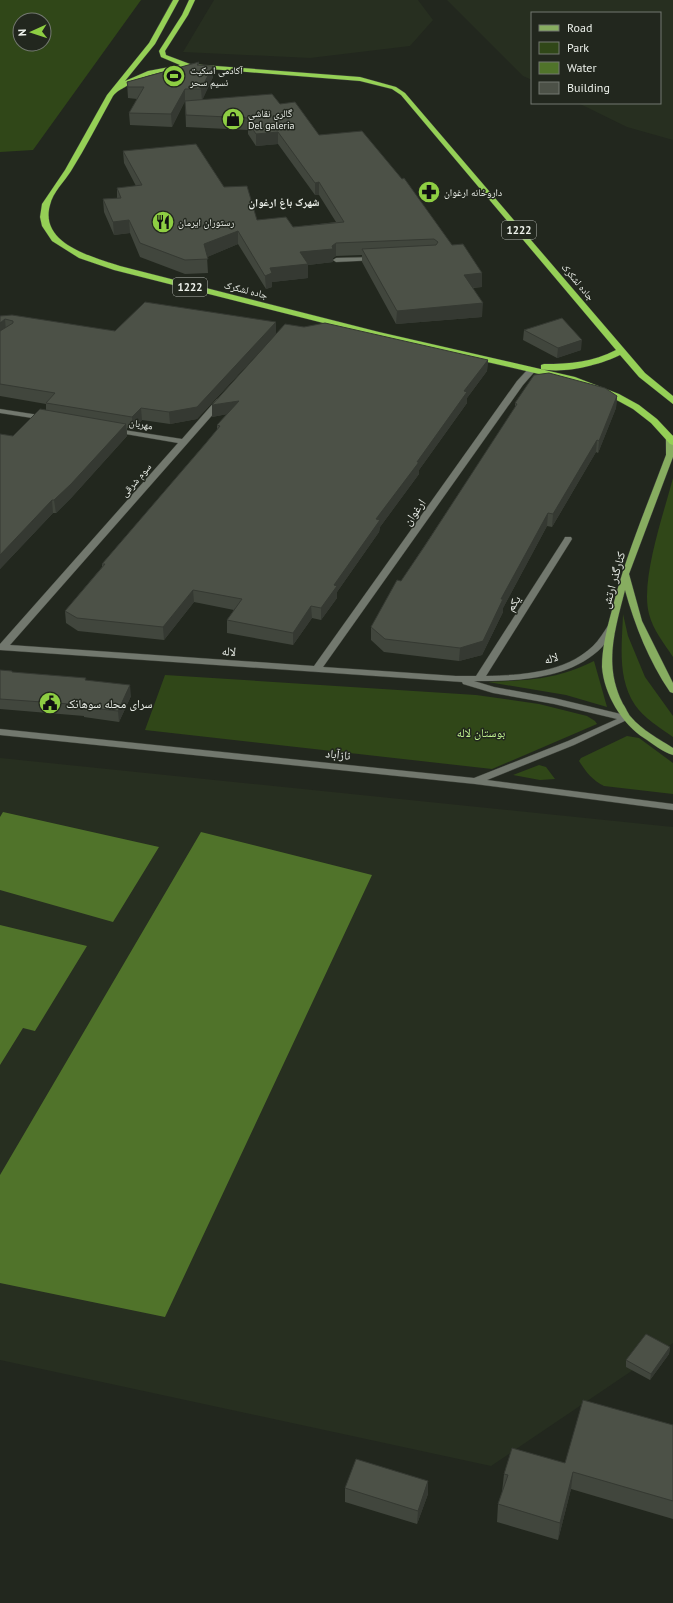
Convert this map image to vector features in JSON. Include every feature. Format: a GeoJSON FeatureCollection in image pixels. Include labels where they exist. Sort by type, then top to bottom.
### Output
{"type":"FeatureCollection","features":[{"type":"Feature","properties":{"kind":"highway","name":"جاده لشکرک"},"geometry":{"type":"LineString","coordinates":[[176,0],[152,44],[110,95],[68,170],[51,194],[46,204],[44,216],[46,226],[55,239],[70,250],[117,268],[379,334],[572,379],[616,396],[636,407]]}},
{"type":"Feature","properties":{"kind":"highway","name":"جاده لشکرک"},"geometry":{"type":"LineString","coordinates":[[192,0],[185,15],[162,51],[163,56],[189,66],[360,79],[394,88],[403,94],[642,375],[673,400]]}},
{"type":"Feature","properties":{"kind":"highway","name":"1222"},"geometry":{"type":"LineString","coordinates":[[110,95],[128,82],[144,74],[159,69],[189,66]]}},
{"type":"Feature","properties":{"kind":"highway","name":"1222"},"geometry":{"type":"LineString","coordinates":[[518,366],[564,367],[583,365],[605,360],[622,350]]}},
{"type":"Feature","properties":{"kind":"highway","name":"کنارگذر ارتش"},"geometry":{"type":"LineString","coordinates":[[636,407],[672,438]]}},
{"type":"Feature","properties":{"kind":"main road","name":"کنارگذر ارتش"},"geometry":{"type":"LineString","coordinates":[[672,438],[670,455],[625,574],[612,626],[607,658],[607,669],[614,695],[626,718],[643,733],[673,752]]}},
{"type":"Feature","properties":{"kind":"main road"},"geometry":{"type":"LineString","coordinates":[[625,574],[638,621],[664,676],[673,690]]}},
{"type":"Feature","properties":{"kind":"street"},"geometry":{"type":"LineString","coordinates":[[336,260],[381,259]]}},
{"type":"Feature","properties":{"kind":"street","name":"ارغوان"},"geometry":{"type":"LineString","coordinates":[[316,670],[520,383],[533,369]]}},
{"type":"Feature","properties":{"kind":"street","name":"سوم شرقی"},"geometry":{"type":"LineString","coordinates":[[2,647],[224,396]]}},
{"type":"Feature","properties":{"kind":"street"},"geometry":{"type":"LineString","coordinates":[[0,411],[54,420]]}},
{"type":"Feature","properties":{"kind":"street","name":"مهربان"},"geometry":{"type":"LineString","coordinates":[[107,429],[183,442]]}},
{"type":"Feature","properties":{"kind":"street","name":"یکم"},"geometry":{"type":"LineString","coordinates":[[479,679],[568,539]]}},
{"type":"Feature","properties":{"kind":"street","name":"لاله"},"geometry":{"type":"LineString","coordinates":[[2,647],[316,670],[456,679],[479,679],[520,676],[562,668],[581,659],[595,649],[612,626]]}},
{"type":"Feature","properties":{"kind":"street","name":"لاله"},"geometry":{"type":"LineString","coordinates":[[456,679],[493,690],[554,700],[626,718]]}},
{"type":"Feature","properties":{"kind":"street"},"geometry":{"type":"LineString","coordinates":[[475,781],[571,743],[626,718]]}},
{"type":"Feature","properties":{"kind":"street","name":"نازآباد"},"geometry":{"type":"LineString","coordinates":[[0,732],[475,781],[673,807]]}},
{"type":"Feature","properties":{"kind":"shaded area"},"geometry":{"type":"Polygon","coordinates":[[[214,0],[418,0],[433,20],[410,46],[310,58],[183,52],[214,0]]]}},
{"type":"Feature","properties":{"kind":"shaded area"},"geometry":{"type":"Polygon","coordinates":[[[447,0],[673,0],[673,140],[627,127],[580,104],[661,104],[661,12],[531,12],[531,80],[523,76],[447,0]]]}},
{"type":"Feature","properties":{"kind":"shaded area"},"geometry":{"type":"Polygon","coordinates":[[[0,758],[673,827],[673,1343],[491,1466],[0,1360],[0,758]]]}},
{"type":"Feature","properties":{"kind":"green space"},"geometry":{"type":"Polygon","coordinates":[[[0,0],[141,0],[33,150],[0,152],[0,0]]]}},
{"type":"Feature","properties":{"kind":"green space"},"geometry":{"type":"Polygon","coordinates":[[[673,478],[673,657],[653,626],[647,600],[650,565],[654,546],[673,478]]]}},
{"type":"Feature","properties":{"kind":"green space"},"geometry":{"type":"Polygon","coordinates":[[[623,614],[628,636],[645,677],[673,716],[673,737],[643,714],[629,695],[625,684],[622,661],[623,614]]]}},
{"type":"Feature","properties":{"kind":"green space"},"geometry":{"type":"Polygon","coordinates":[[[594,661],[607,707],[566,695],[488,682],[542,678],[567,672],[594,661]]]}},
{"type":"Feature","properties":{"kind":"green space","name":"بوستان لاله"},"geometry":{"type":"Polygon","coordinates":[[[165,675],[476,695],[539,704],[587,716],[597,724],[492,769],[145,730],[165,675]]]}},
{"type":"Feature","properties":{"kind":"green space"},"geometry":{"type":"Polygon","coordinates":[[[627,736],[639,738],[673,763],[673,794],[604,786],[596,781],[584,769],[579,761],[581,758],[627,736]]]}},
{"type":"Feature","properties":{"kind":"green space"},"geometry":{"type":"Polygon","coordinates":[[[539,765],[546,767],[555,779],[540,780],[513,775],[539,765]]]}},
{"type":"Feature","properties":{"kind":"water"},"geometry":{"type":"Polygon","coordinates":[[[3,812],[159,847],[113,922],[0,890],[0,817],[3,812]]]}},
{"type":"Feature","properties":{"kind":"water"},"geometry":{"type":"Polygon","coordinates":[[[201,832],[372,875],[165,1317],[0,1283],[0,1175],[201,832]]]}},
{"type":"Feature","properties":{"kind":"water"},"geometry":{"type":"Polygon","coordinates":[[[0,925],[87,946],[35,1031],[23,1028],[0,1065],[0,925]]]}},
{"type":"Feature","properties":{"kind":"building"},"geometry":{"type":"Polygon","coordinates":[[[199,62],[197,65],[213,66],[201,89],[185,89],[171,114],[129,113],[144,87],[128,87],[127,82],[199,62]]]}},
{"type":"Feature","properties":{"kind":"building"},"geometry":{"type":"Polygon","coordinates":[[[272,94],[280,104],[295,102],[319,135],[362,131],[402,179],[404,178],[452,245],[463,244],[482,273],[464,275],[483,303],[397,311],[362,249],[436,245],[438,242],[434,239],[336,243],[332,246],[333,249],[300,252],[308,264],[270,268],[272,273],[265,276],[238,231],[204,244],[208,259],[185,260],[140,243],[129,220],[113,222],[103,199],[121,198],[117,188],[142,185],[123,151],[196,144],[224,187],[247,186],[257,220],[286,217],[293,227],[344,222],[319,182],[315,183],[278,132],[256,134],[248,122],[248,118],[186,115],[185,101],[272,94]]]}},
{"type":"Feature","properties":{"kind":"building"},"geometry":{"type":"Polygon","coordinates":[[[145,302],[276,322],[197,407],[169,412],[141,408],[132,417],[46,403],[55,393],[0,384],[0,331],[13,323],[13,321],[5,319],[0,323],[0,316],[12,315],[115,331],[145,302]]]}},
{"type":"Feature","properties":{"kind":"building"},"geometry":{"type":"Polygon","coordinates":[[[562,318],[582,340],[558,348],[524,330],[562,318]]]}},
{"type":"Feature","properties":{"kind":"building"},"geometry":{"type":"Polygon","coordinates":[[[325,323],[488,360],[464,391],[467,392],[417,462],[419,462],[376,519],[380,520],[334,585],[337,586],[321,608],[311,606],[293,633],[227,620],[242,599],[193,590],[163,627],[77,618],[65,611],[105,564],[102,564],[220,426],[217,425],[239,401],[212,405],[285,324],[304,327],[325,323]]]}},
{"type":"Feature","properties":{"kind":"building"},"geometry":{"type":"Polygon","coordinates":[[[549,373],[605,388],[617,396],[599,441],[597,440],[553,514],[548,513],[501,599],[503,599],[483,641],[460,648],[385,639],[371,627],[397,580],[401,581],[424,547],[517,404],[515,403],[534,375],[549,373]]]}},
{"type":"Feature","properties":{"kind":"building"},"geometry":{"type":"Polygon","coordinates":[[[40,409],[126,424],[71,484],[54,500],[52,500],[0,555],[0,434],[13,436],[40,409]]]}},
{"type":"Feature","properties":{"kind":"building"},"geometry":{"type":"Polygon","coordinates":[[[0,670],[86,678],[85,680],[130,685],[118,711],[83,707],[84,705],[0,699],[0,670]]]}},
{"type":"Feature","properties":{"kind":"building"},"geometry":{"type":"Polygon","coordinates":[[[646,1334],[670,1347],[651,1374],[626,1360],[646,1334]]]}},
{"type":"Feature","properties":{"kind":"building"},"geometry":{"type":"Polygon","coordinates":[[[583,1400],[673,1425],[673,1501],[573,1472],[560,1523],[498,1504],[508,1475],[504,1474],[512,1448],[565,1463],[583,1400]]]}},
{"type":"Feature","properties":{"kind":"building"},"geometry":{"type":"Polygon","coordinates":[[[356,1459],[428,1481],[418,1511],[345,1488],[356,1459]]]}},
{"type":"Feature","properties":{"kind":"place","name":"آکادمی اسکیت نسیم سحر"},"geometry":{"type":"Point","coordinates":[174,76]}},
{"type":"Feature","properties":{"kind":"place","name":"گالرى نقاشى Del galeria"},"geometry":{"type":"Point","coordinates":[233,119]}},
{"type":"Feature","properties":{"kind":"place","name":"داروخانه ارغوان"},"geometry":{"type":"Point","coordinates":[429,192]}},
{"type":"Feature","properties":{"kind":"place","name":"رستوران ايرمان"},"geometry":{"type":"Point","coordinates":[163,222]}},
{"type":"Feature","properties":{"kind":"place","name":"سرای محله سوهانک"},"geometry":{"type":"Point","coordinates":[50,703]}},
{"type":"Feature","properties":{"kind":"district","name":"شهرک باغ ارغوان"},"geometry":{"type":"Point","coordinates":[284,202]}}]}
